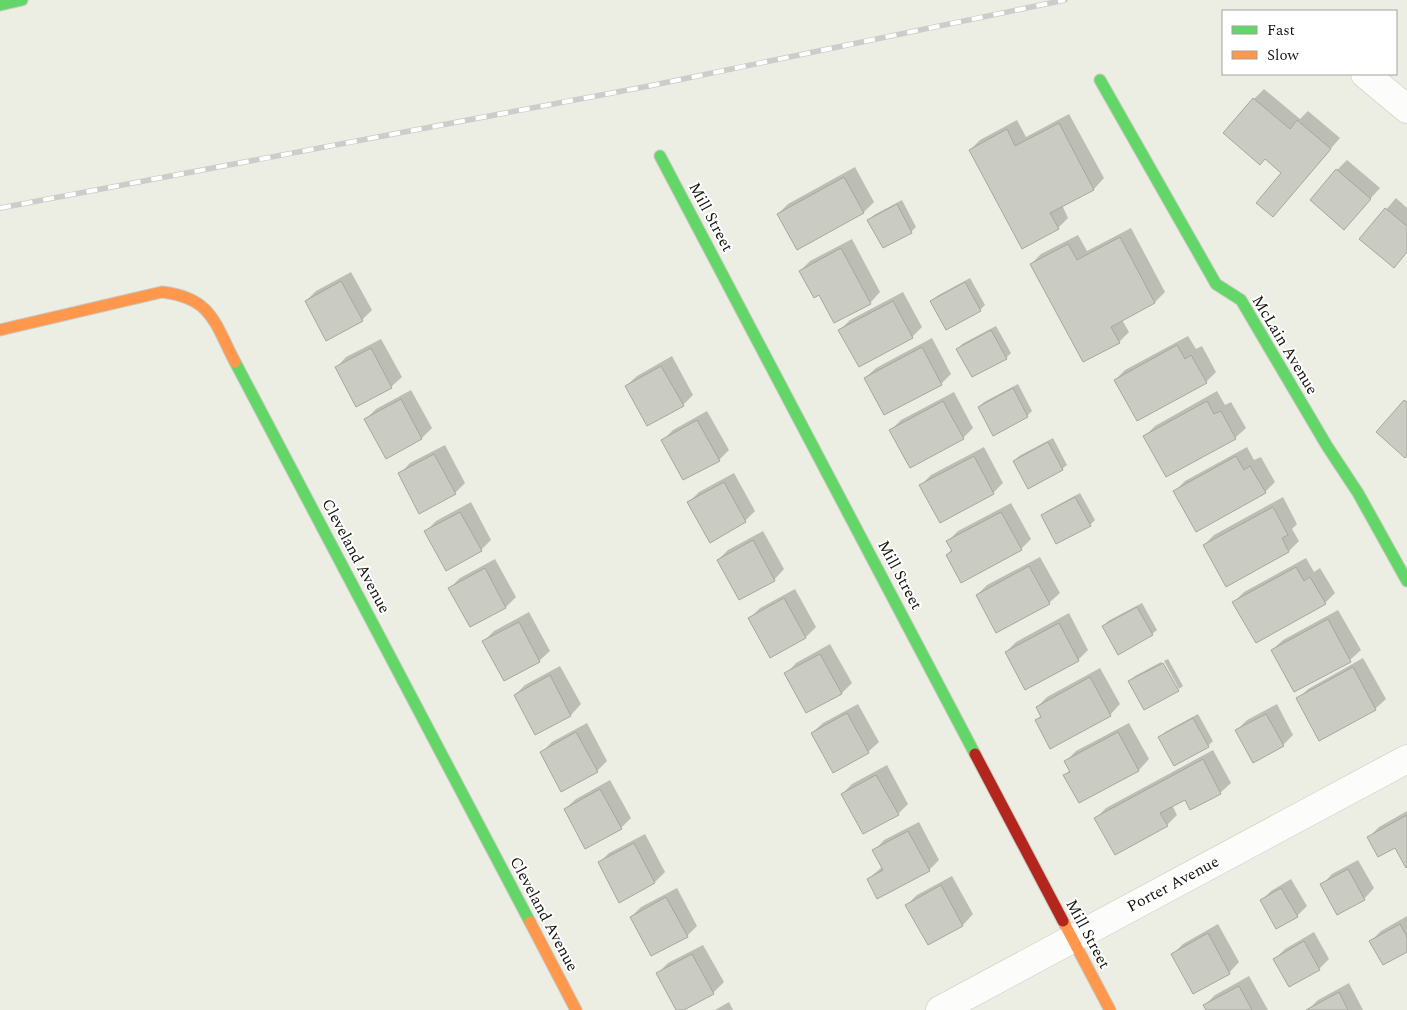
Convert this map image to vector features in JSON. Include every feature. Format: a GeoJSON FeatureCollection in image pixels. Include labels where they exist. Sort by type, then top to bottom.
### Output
{"type":"FeatureCollection","features":[{"type":"Feature","properties":{"kind":"main road"},"geometry":{"type":"LineString","coordinates":[[0,5],[22,0]]}},
{"type":"Feature","properties":{"kind":"main road","name":"McLain Avenue"},"geometry":{"type":"LineString","coordinates":[[1100,80],[1216,284],[1241,300],[1326,446],[1358,493],[1407,581]]}},
{"type":"Feature","properties":{"kind":"main road","name":"Mill Street"},"geometry":{"type":"LineString","coordinates":[[660,156],[1110,1010]]}},
{"type":"Feature","properties":{"kind":"main road","name":"Cleveland Avenue"},"geometry":{"type":"LineString","coordinates":[[0,330],[162,292],[184,294],[197,300],[207,309],[576,1010]]}},
{"type":"Feature","properties":{"kind":"street"},"geometry":{"type":"LineString","coordinates":[[1366,75],[1407,109]]}},
{"type":"Feature","properties":{"kind":"street","name":"Porter Avenue"},"geometry":{"type":"LineString","coordinates":[[940,1010],[1407,759]]}},
{"type":"Feature","properties":{"kind":"building"},"geometry":{"type":"Polygon","coordinates":[[[1253,98],[1290,129],[1297,120],[1331,149],[1273,217],[1256,203],[1281,173],[1265,159],[1260,165],[1223,133],[1253,98]]]}},
{"type":"Feature","properties":{"kind":"building"},"geometry":{"type":"Polygon","coordinates":[[[1059,123],[1094,190],[1050,213],[1059,229],[1022,249],[969,150],[1007,129],[1015,146],[1059,123]]]}},
{"type":"Feature","properties":{"kind":"building"},"geometry":{"type":"Polygon","coordinates":[[[1336,169],[1371,199],[1344,230],[1310,200],[1336,169]]]}},
{"type":"Feature","properties":{"kind":"building"},"geometry":{"type":"Polygon","coordinates":[[[844,177],[864,213],[797,250],[777,214],[844,177]]]}},
{"type":"Feature","properties":{"kind":"building"},"geometry":{"type":"Polygon","coordinates":[[[897,204],[912,233],[883,248],[867,220],[897,204]]]}},
{"type":"Feature","properties":{"kind":"building"},"geometry":{"type":"Polygon","coordinates":[[[1385,208],[1407,226],[1407,252],[1394,268],[1359,239],[1385,208]]]}},
{"type":"Feature","properties":{"kind":"building"},"geometry":{"type":"Polygon","coordinates":[[[1120,237],[1155,303],[1111,327],[1120,343],[1083,362],[1030,264],[1068,244],[1077,260],[1120,237]]]}},
{"type":"Feature","properties":{"kind":"building"},"geometry":{"type":"Polygon","coordinates":[[[841,248],[871,304],[834,323],[819,295],[814,298],[799,271],[841,248]]]}},
{"type":"Feature","properties":{"kind":"building"},"geometry":{"type":"Polygon","coordinates":[[[341,281],[363,321],[326,341],[305,301],[341,281]]]}},
{"type":"Feature","properties":{"kind":"building"},"geometry":{"type":"Polygon","coordinates":[[[965,282],[981,311],[946,330],[930,301],[965,282]]]}},
{"type":"Feature","properties":{"kind":"building"},"geometry":{"type":"Polygon","coordinates":[[[893,301],[913,338],[859,367],[838,330],[893,301]]]}},
{"type":"Feature","properties":{"kind":"building"},"geometry":{"type":"Polygon","coordinates":[[[991,330],[1007,359],[972,377],[956,349],[991,330]]]}},
{"type":"Feature","properties":{"kind":"building"},"geometry":{"type":"Polygon","coordinates":[[[1177,345],[1185,359],[1191,355],[1207,383],[1137,421],[1114,380],[1177,345]]]}},
{"type":"Feature","properties":{"kind":"building"},"geometry":{"type":"Polygon","coordinates":[[[922,347],[942,385],[884,415],[864,378],[922,347]]]}},
{"type":"Feature","properties":{"kind":"building"},"geometry":{"type":"Polygon","coordinates":[[[371,348],[392,388],[356,407],[335,367],[371,348]]]}},
{"type":"Feature","properties":{"kind":"building"},"geometry":{"type":"Polygon","coordinates":[[[661,366],[684,406],[647,426],[625,386],[661,366]]]}},
{"type":"Feature","properties":{"kind":"building"},"geometry":{"type":"Polygon","coordinates":[[[1013,388],[1028,417],[993,436],[978,407],[1013,388]]]}},
{"type":"Feature","properties":{"kind":"building"},"geometry":{"type":"Polygon","coordinates":[[[401,399],[422,439],[386,459],[364,419],[401,399]]]}},
{"type":"Feature","properties":{"kind":"building"},"geometry":{"type":"Polygon","coordinates":[[[1404,400],[1407,402],[1407,456],[1405,458],[1376,432],[1404,400]]]}},
{"type":"Feature","properties":{"kind":"building"},"geometry":{"type":"Polygon","coordinates":[[[943,401],[964,439],[910,468],[889,430],[943,401]]]}},
{"type":"Feature","properties":{"kind":"building"},"geometry":{"type":"Polygon","coordinates":[[[1207,401],[1214,414],[1221,411],[1236,439],[1166,477],[1143,436],[1207,401]]]}},
{"type":"Feature","properties":{"kind":"building"},"geometry":{"type":"Polygon","coordinates":[[[697,420],[720,461],[683,480],[661,440],[697,420]]]}},
{"type":"Feature","properties":{"kind":"building"},"geometry":{"type":"Polygon","coordinates":[[[1048,442],[1063,470],[1028,489],[1013,461],[1048,442]]]}},
{"type":"Feature","properties":{"kind":"building"},"geometry":{"type":"Polygon","coordinates":[[[434,454],[456,494],[419,514],[398,473],[434,454]]]}},
{"type":"Feature","properties":{"kind":"building"},"geometry":{"type":"Polygon","coordinates":[[[974,456],[994,494],[940,523],[919,485],[974,456]]]}},
{"type":"Feature","properties":{"kind":"building"},"geometry":{"type":"Polygon","coordinates":[[[1236,456],[1244,470],[1250,466],[1266,493],[1196,532],[1173,491],[1236,456]]]}},
{"type":"Feature","properties":{"kind":"building"},"geometry":{"type":"Polygon","coordinates":[[[724,482],[746,522],[710,543],[687,502],[724,482]]]}},
{"type":"Feature","properties":{"kind":"building"},"geometry":{"type":"Polygon","coordinates":[[[1075,497],[1091,526],[1056,544],[1041,515],[1075,497]]]}},
{"type":"Feature","properties":{"kind":"building"},"geometry":{"type":"Polygon","coordinates":[[[1273,507],[1288,535],[1282,538],[1289,552],[1226,587],[1203,545],[1273,507]]]}},
{"type":"Feature","properties":{"kind":"building"},"geometry":{"type":"Polygon","coordinates":[[[460,512],[482,551],[446,571],[424,531],[460,512]]]}},
{"type":"Feature","properties":{"kind":"building"},"geometry":{"type":"Polygon","coordinates":[[[1001,512],[1022,550],[961,583],[946,555],[952,551],[946,541],[1001,512]]]}},
{"type":"Feature","properties":{"kind":"building"},"geometry":{"type":"Polygon","coordinates":[[[753,540],[775,581],[739,600],[717,560],[753,540]]]}},
{"type":"Feature","properties":{"kind":"building"},"geometry":{"type":"Polygon","coordinates":[[[1029,566],[1050,604],[996,633],[976,595],[1029,566]]]}},
{"type":"Feature","properties":{"kind":"building"},"geometry":{"type":"Polygon","coordinates":[[[1296,567],[1304,581],[1310,577],[1326,604],[1256,643],[1232,602],[1296,567]]]}},
{"type":"Feature","properties":{"kind":"building"},"geometry":{"type":"Polygon","coordinates":[[[485,568],[506,608],[470,627],[448,588],[485,568]]]}},
{"type":"Feature","properties":{"kind":"building"},"geometry":{"type":"Polygon","coordinates":[[[784,598],[806,638],[770,658],[748,618],[784,598]]]}},
{"type":"Feature","properties":{"kind":"building"},"geometry":{"type":"Polygon","coordinates":[[[1137,607],[1153,635],[1118,655],[1102,626],[1137,607]]]}},
{"type":"Feature","properties":{"kind":"building"},"geometry":{"type":"Polygon","coordinates":[[[1328,619],[1351,662],[1294,692],[1271,650],[1328,619]]]}},
{"type":"Feature","properties":{"kind":"building"},"geometry":{"type":"Polygon","coordinates":[[[519,622],[540,662],[504,681],[482,641],[519,622]]]}},
{"type":"Feature","properties":{"kind":"building"},"geometry":{"type":"Polygon","coordinates":[[[1059,623],[1079,661],[1025,690],[1005,652],[1059,623]]]}},
{"type":"Feature","properties":{"kind":"building"},"geometry":{"type":"Polygon","coordinates":[[[820,654],[842,694],[806,713],[784,673],[820,654]]]}},
{"type":"Feature","properties":{"kind":"building"},"geometry":{"type":"Polygon","coordinates":[[[1163,663],[1179,691],[1144,710],[1128,681],[1163,663]]]}},
{"type":"Feature","properties":{"kind":"building"},"geometry":{"type":"Polygon","coordinates":[[[1353,667],[1376,710],[1319,741],[1296,698],[1353,667]]]}},
{"type":"Feature","properties":{"kind":"building"},"geometry":{"type":"Polygon","coordinates":[[[550,675],[571,716],[535,735],[514,695],[550,675]]]}},
{"type":"Feature","properties":{"kind":"building"},"geometry":{"type":"Polygon","coordinates":[[[1090,677],[1111,716],[1050,749],[1035,720],[1041,717],[1036,707],[1090,677]]]}},
{"type":"Feature","properties":{"kind":"building"},"geometry":{"type":"Polygon","coordinates":[[[847,713],[869,753],[833,773],[811,733],[847,713]]]}},
{"type":"Feature","properties":{"kind":"building"},"geometry":{"type":"Polygon","coordinates":[[[1266,714],[1284,746],[1253,763],[1235,730],[1266,714]]]}},
{"type":"Feature","properties":{"kind":"building"},"geometry":{"type":"Polygon","coordinates":[[[1193,718],[1209,747],[1174,766],[1158,737],[1193,718]]]}},
{"type":"Feature","properties":{"kind":"building"},"geometry":{"type":"Polygon","coordinates":[[[576,732],[598,772],[561,792],[540,752],[576,732]]]}},
{"type":"Feature","properties":{"kind":"building"},"geometry":{"type":"Polygon","coordinates":[[[1118,732],[1139,771],[1079,803],[1063,775],[1070,772],[1064,761],[1118,732]]]}},
{"type":"Feature","properties":{"kind":"building"},"geometry":{"type":"Polygon","coordinates":[[[1203,759],[1221,794],[1190,810],[1185,800],[1160,813],[1168,826],[1115,855],[1094,818],[1203,759]]]}},
{"type":"Feature","properties":{"kind":"building"},"geometry":{"type":"Polygon","coordinates":[[[876,775],[899,815],[863,834],[841,794],[876,775]]]}},
{"type":"Feature","properties":{"kind":"building"},"geometry":{"type":"Polygon","coordinates":[[[600,789],[622,829],[585,849],[564,809],[600,789]]]}},
{"type":"Feature","properties":{"kind":"building"},"geometry":{"type":"Polygon","coordinates":[[[1407,815],[1406,868],[1395,848],[1378,857],[1367,837],[1407,815]]]}},
{"type":"Feature","properties":{"kind":"building"},"geometry":{"type":"Polygon","coordinates":[[[908,831],[930,871],[877,899],[867,879],[883,870],[872,850],[908,831]]]}},
{"type":"Feature","properties":{"kind":"building"},"geometry":{"type":"Polygon","coordinates":[[[634,843],[655,883],[619,903],[598,862],[634,843]]]}},
{"type":"Feature","properties":{"kind":"building"},"geometry":{"type":"Polygon","coordinates":[[[1348,869],[1365,900],[1337,915],[1320,884],[1348,869]]]}},
{"type":"Feature","properties":{"kind":"building"},"geometry":{"type":"Polygon","coordinates":[[[941,885],[963,926],[928,945],[905,905],[941,885]]]}},
{"type":"Feature","properties":{"kind":"building"},"geometry":{"type":"Polygon","coordinates":[[[1281,888],[1298,917],[1276,929],[1260,900],[1281,888]]]}},
{"type":"Feature","properties":{"kind":"building"},"geometry":{"type":"Polygon","coordinates":[[[666,897],[688,937],[651,956],[630,917],[666,897]]]}},
{"type":"Feature","properties":{"kind":"building"},"geometry":{"type":"Polygon","coordinates":[[[1400,924],[1407,937],[1407,952],[1383,965],[1369,941],[1400,924]]]}},
{"type":"Feature","properties":{"kind":"building"},"geometry":{"type":"Polygon","coordinates":[[[1208,933],[1230,974],[1193,994],[1171,954],[1208,933]]]}},
{"type":"Feature","properties":{"kind":"building"},"geometry":{"type":"Polygon","coordinates":[[[1304,941],[1320,970],[1289,987],[1273,959],[1304,941]]]}},
{"type":"Feature","properties":{"kind":"building"},"geometry":{"type":"Polygon","coordinates":[[[692,954],[714,994],[684,1010],[676,1010],[656,973],[692,954]]]}},
{"type":"Feature","properties":{"kind":"building"},"geometry":{"type":"Polygon","coordinates":[[[1239,986],[1252,1010],[1206,1010],[1203,1005],[1239,986]]]}},
{"type":"Feature","properties":{"kind":"building"},"geometry":{"type":"Polygon","coordinates":[[[1339,992],[1348,1010],[1306,1010],[1339,992]]]}},
{"type":"Feature","properties":{"kind":"railway"},"geometry":{"type":"LineString","coordinates":[[0,208],[649,86],[1065,0]]}},
{"type":"Feature","properties":{"kind":"traffic: fast"},"geometry":{"type":"LineString","coordinates":[[0,5],[22,0]]}},
{"type":"Feature","properties":{"kind":"traffic: fast"},"geometry":{"type":"LineString","coordinates":[[1100,80],[1216,284],[1241,300],[1327,446],[1358,493],[1407,581]]}},
{"type":"Feature","properties":{"kind":"traffic: fast"},"geometry":{"type":"LineString","coordinates":[[660,156],[975,754]]}},
{"type":"Feature","properties":{"kind":"traffic: fast"},"geometry":{"type":"LineString","coordinates":[[235,362],[530,922]]}},
{"type":"Feature","properties":{"kind":"traffic: slow"},"geometry":{"type":"LineString","coordinates":[[0,330],[162,292],[179,295],[202,306],[216,324],[235,362]]}},
{"type":"Feature","properties":{"kind":"traffic: slow"},"geometry":{"type":"LineString","coordinates":[[1063,921],[1110,1010]]}},
{"type":"Feature","properties":{"kind":"traffic: slow"},"geometry":{"type":"LineString","coordinates":[[530,922],[576,1010]]}},
{"type":"Feature","properties":{"kind":"traffic: jam"},"geometry":{"type":"LineString","coordinates":[[975,754],[1063,921]]}}]}
